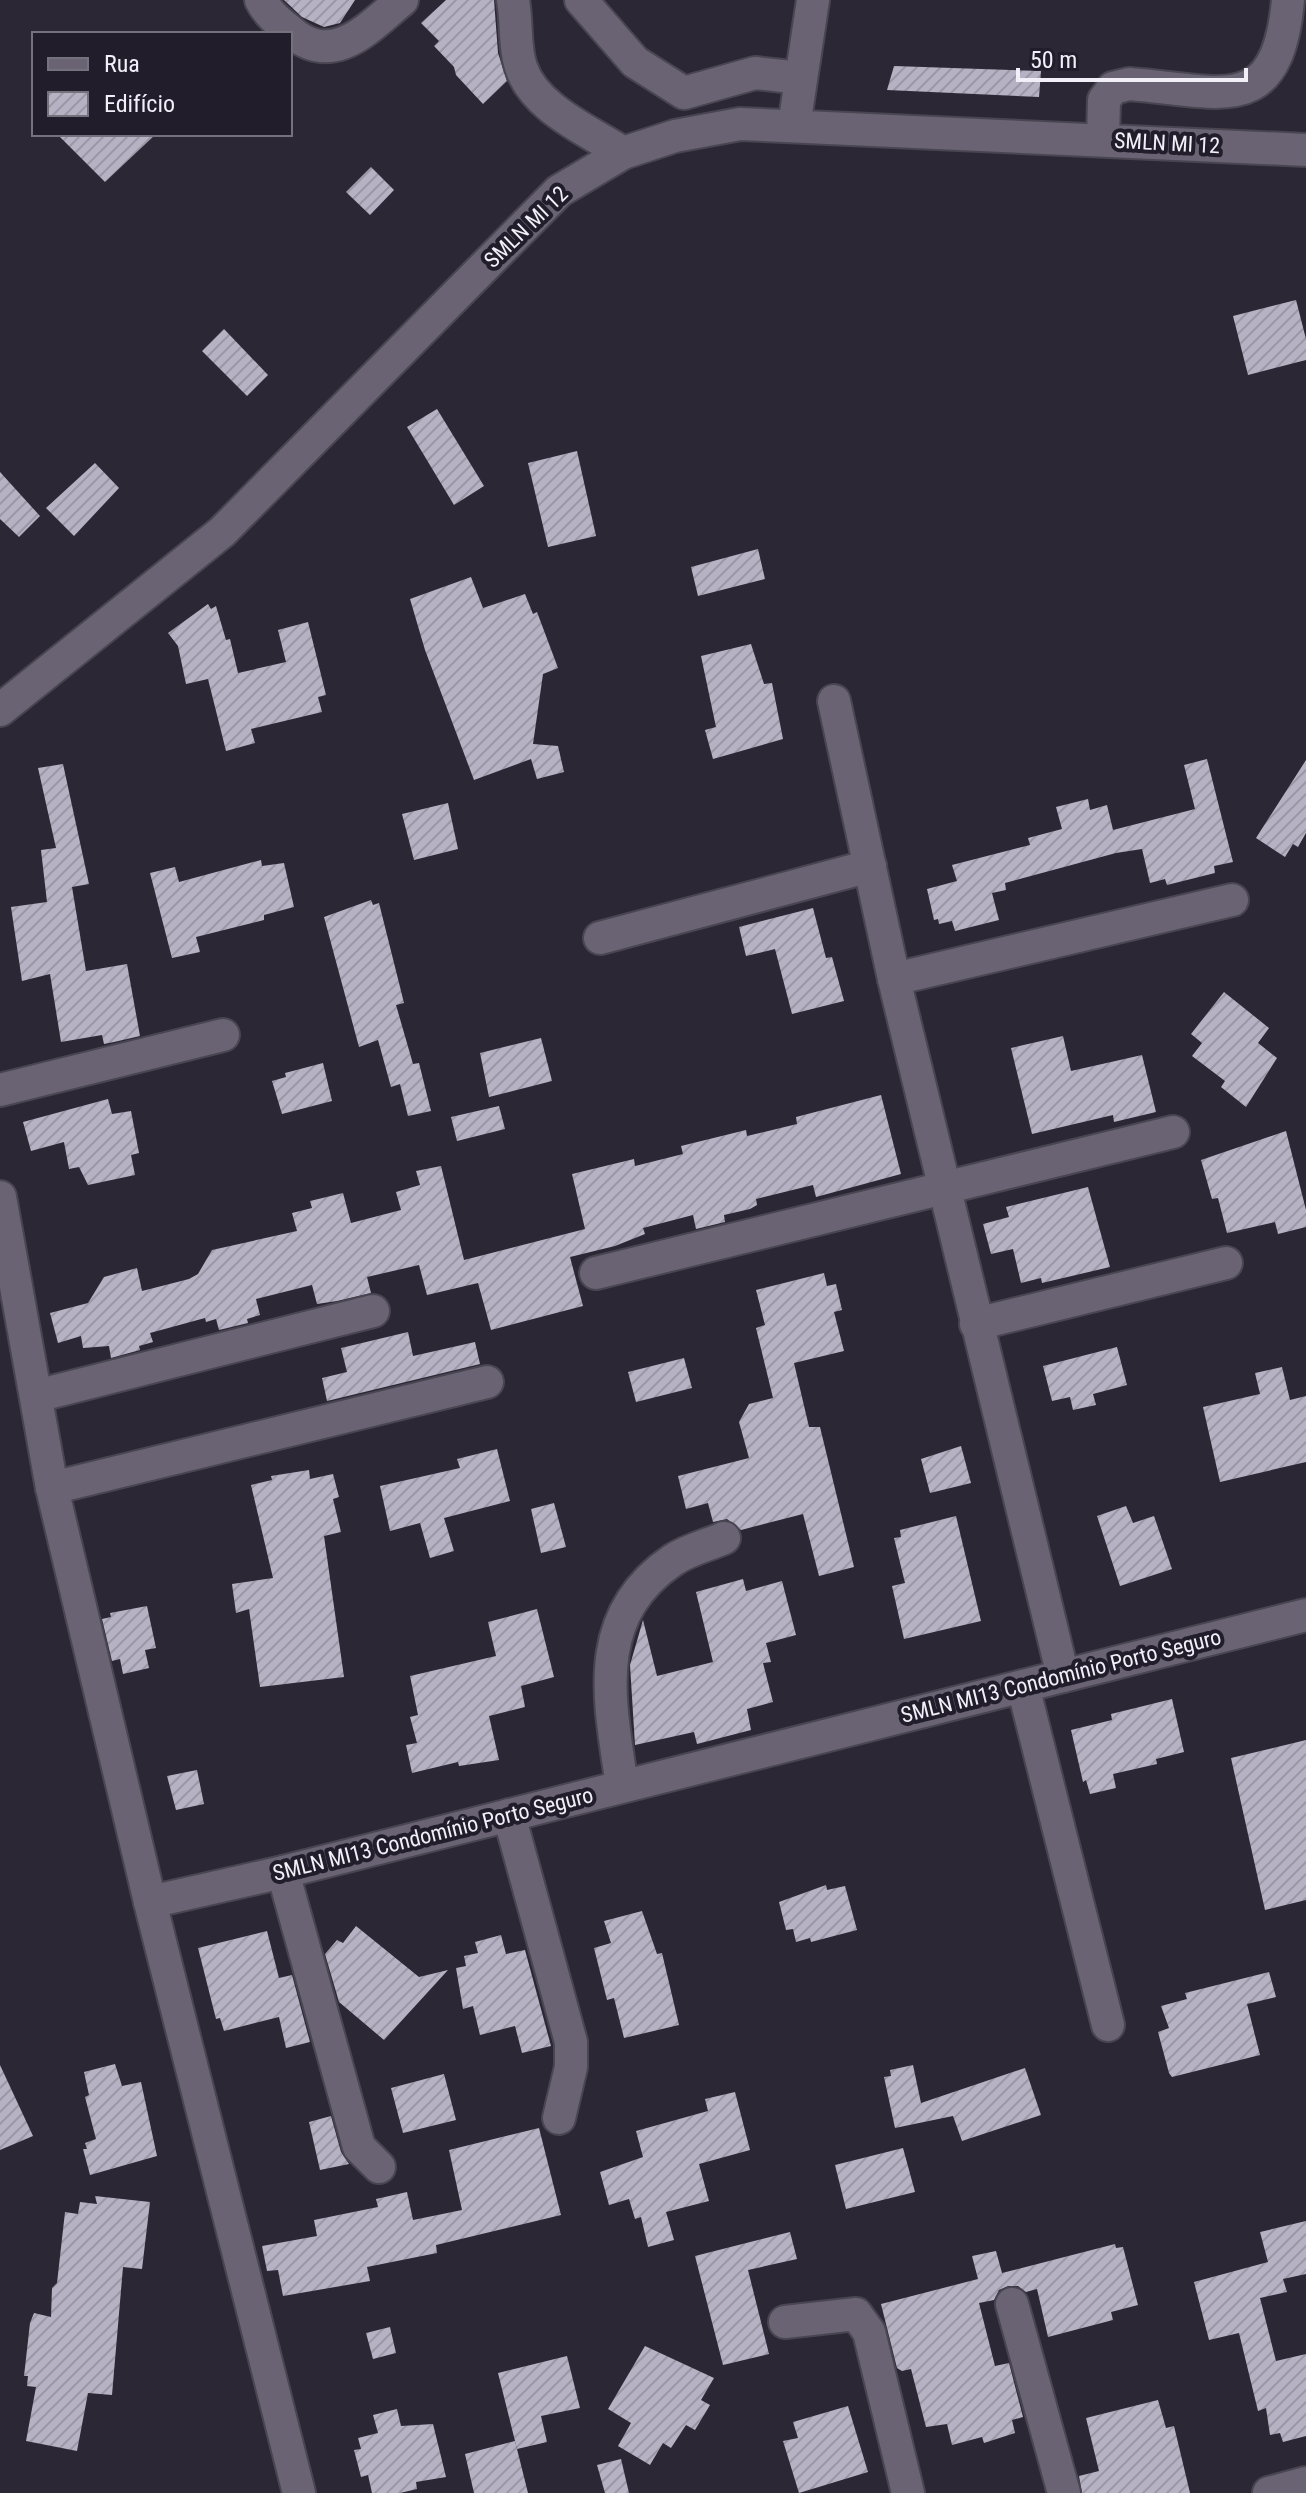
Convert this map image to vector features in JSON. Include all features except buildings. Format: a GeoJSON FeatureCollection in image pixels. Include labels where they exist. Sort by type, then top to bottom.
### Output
{"type":"FeatureCollection","features":[{"type":"Feature","properties":{"kind":"street"},"geometry":{"type":"LineString","coordinates":[[261,0],[267,11],[292,32]]}},
{"type":"Feature","properties":{"kind":"street"},"geometry":{"type":"LineString","coordinates":[[292,32],[302,41],[325,49],[347,45],[402,0]]}},
{"type":"Feature","properties":{"kind":"street"},"geometry":{"type":"LineString","coordinates":[[513,0],[520,65],[530,88],[557,111],[623,153]]}},
{"type":"Feature","properties":{"kind":"street"},"geometry":{"type":"LineString","coordinates":[[581,0],[635,62],[684,93],[755,73],[801,78]]}},
{"type":"Feature","properties":{"kind":"street"},"geometry":{"type":"LineString","coordinates":[[794,126],[813,0]]}},
{"type":"Feature","properties":{"kind":"street"},"geometry":{"type":"LineString","coordinates":[[1103,140],[1104,100],[1113,88],[1129,84],[1228,91],[1255,87],[1274,67],[1283,38],[1288,0]]}},
{"type":"Feature","properties":{"kind":"street","name":"SMLN MI 12"},"geometry":{"type":"LineString","coordinates":[[0,709],[222,532],[559,191],[623,153],[675,136],[740,124],[1306,150]]}},
{"type":"Feature","properties":{"kind":"street"},"geometry":{"type":"LineString","coordinates":[[834,701],[894,979],[1063,1676]]}},
{"type":"Feature","properties":{"kind":"street"},"geometry":{"type":"LineString","coordinates":[[600,938],[870,866]]}},
{"type":"Feature","properties":{"kind":"street"},"geometry":{"type":"LineString","coordinates":[[894,979],[1232,900]]}},
{"type":"Feature","properties":{"kind":"street"},"geometry":{"type":"LineString","coordinates":[[0,1090],[223,1035]]}},
{"type":"Feature","properties":{"kind":"street"},"geometry":{"type":"LineString","coordinates":[[596,1273],[1173,1132]]}},
{"type":"Feature","properties":{"kind":"street"},"geometry":{"type":"LineString","coordinates":[[0,1197],[52,1488],[150,1902],[299,2493]]}},
{"type":"Feature","properties":{"kind":"street"},"geometry":{"type":"LineString","coordinates":[[976,1324],[1226,1263]]}},
{"type":"Feature","properties":{"kind":"street"},"geometry":{"type":"LineString","coordinates":[[36,1396],[373,1311]]}},
{"type":"Feature","properties":{"kind":"street"},"geometry":{"type":"LineString","coordinates":[[52,1488],[487,1382]]}},
{"type":"Feature","properties":{"kind":"street"},"geometry":{"type":"LineString","coordinates":[[622,1786],[609,1669],[617,1633],[640,1587],[675,1559],[724,1538]]}},
{"type":"Feature","properties":{"kind":"street","name":"SMLN MI13 Condomínio Porto Seguro"},"geometry":{"type":"LineString","coordinates":[[150,1902],[283,1872],[1306,1615]]}},
{"type":"Feature","properties":{"kind":"street"},"geometry":{"type":"LineString","coordinates":[[1023,1686],[1108,2025]]}},
{"type":"Feature","properties":{"kind":"street"},"geometry":{"type":"LineString","coordinates":[[509,1815],[571,2042],[571,2067],[559,2118]]}},
{"type":"Feature","properties":{"kind":"street"},"geometry":{"type":"LineString","coordinates":[[283,1872],[359,2147],[379,2167]]}},
{"type":"Feature","properties":{"kind":"street"},"geometry":{"type":"LineString","coordinates":[[1012,2304],[1064,2493]]}},
{"type":"Feature","properties":{"kind":"street"},"geometry":{"type":"LineString","coordinates":[[785,2322],[856,2314],[869,2332],[908,2493]]}},
{"type":"Feature","properties":{"kind":"street"},"geometry":{"type":"LineString","coordinates":[[1269,2493],[1306,2483]]}}]}
